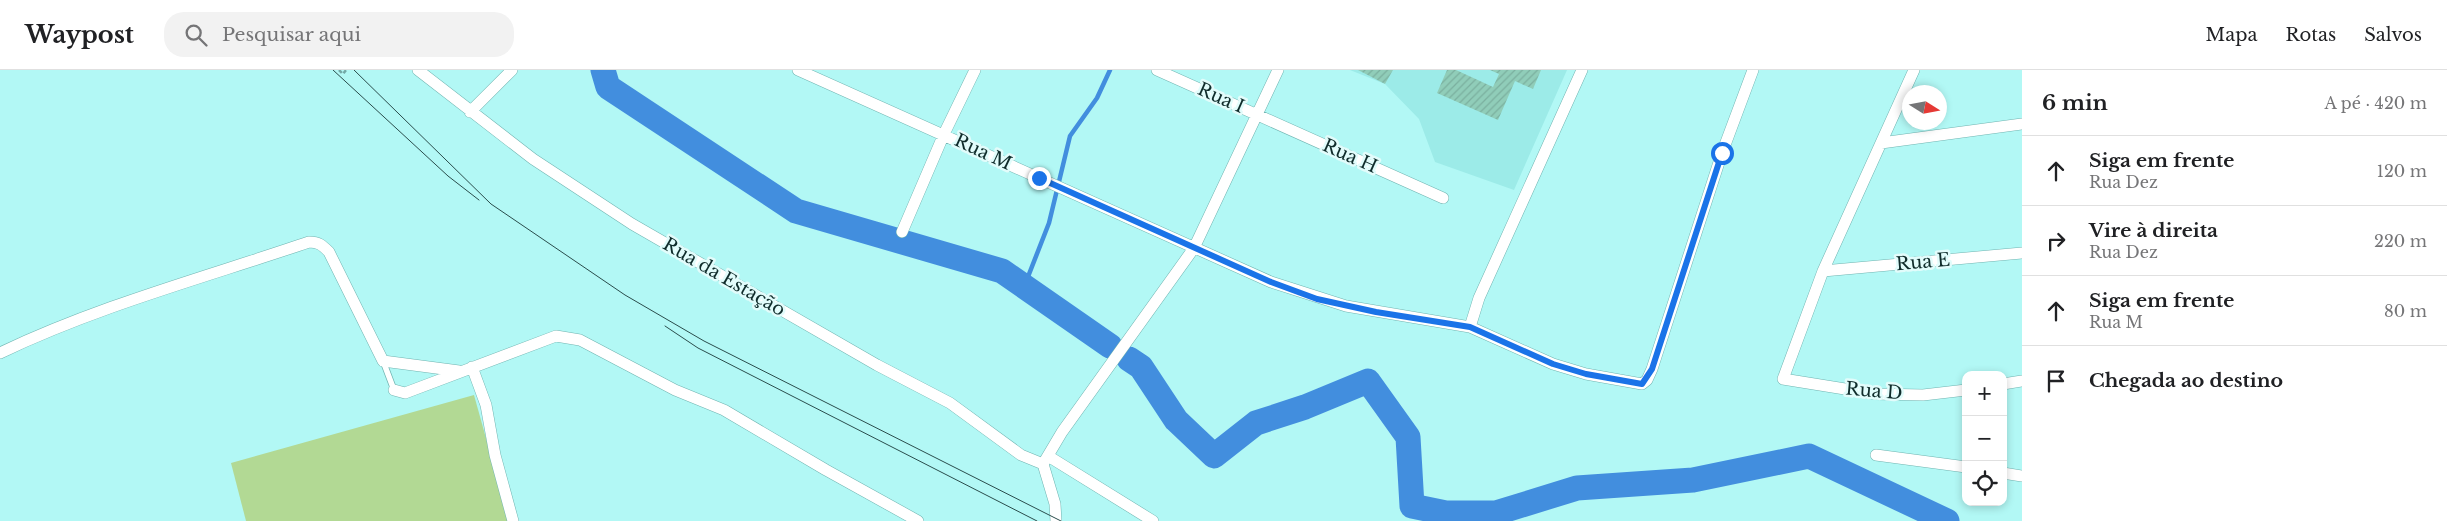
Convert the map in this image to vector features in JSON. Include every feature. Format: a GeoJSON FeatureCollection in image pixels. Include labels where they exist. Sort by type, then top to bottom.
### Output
{"type":"FeatureCollection","features":[{"type":"Feature","properties":{"kind":"street","name":"Rua da Estação"},"geometry":{"type":"LineString","coordinates":[[418,70],[533,159],[632,224],[877,365],[950,403],[1021,455],[1045,460],[1153,521]]}},
{"type":"Feature","properties":{"kind":"street"},"geometry":{"type":"LineString","coordinates":[[470,112],[512,70]]}},
{"type":"Feature","properties":{"kind":"street","name":"Rua M"},"geometry":{"type":"LineString","coordinates":[[798,70],[1271,282],[1317,299],[1376,312],[1470,327],[1553,364],[1586,374],[1642,384],[1647,380],[1722,153],[1753,70]]}},
{"type":"Feature","properties":{"kind":"street"},"geometry":{"type":"LineString","coordinates":[[902,232],[944,134],[975,70]]}},
{"type":"Feature","properties":{"kind":"street","name":"Rua I"},"geometry":{"type":"LineString","coordinates":[[1158,70],[1257,114]]}},
{"type":"Feature","properties":{"kind":"street"},"geometry":{"type":"LineString","coordinates":[[1056,521],[1055,504],[1045,460],[1062,432],[1194,248],[1278,70]]}},
{"type":"Feature","properties":{"kind":"street"},"geometry":{"type":"LineString","coordinates":[[1470,327],[1479,298],[1582,70]]}},
{"type":"Feature","properties":{"kind":"street"},"geometry":{"type":"LineString","coordinates":[[1823,271],[1914,70]]}},
{"type":"Feature","properties":{"kind":"street","name":"Rua H"},"geometry":{"type":"LineString","coordinates":[[1257,114],[1443,198]]}},
{"type":"Feature","properties":{"kind":"street"},"geometry":{"type":"LineString","coordinates":[[1881,143],[2022,124]]}},
{"type":"Feature","properties":{"kind":"street"},"geometry":{"type":"LineString","coordinates":[[0,353],[29,339],[98,313],[309,242],[316,242],[329,252],[383,361],[466,369]]}},
{"type":"Feature","properties":{"kind":"street","name":"Rua E"},"geometry":{"type":"LineString","coordinates":[[1823,271],[2022,253]]}},
{"type":"Feature","properties":{"kind":"street","name":"Rua D"},"geometry":{"type":"LineString","coordinates":[[1823,271],[1783,379],[1876,394],[1923,395],[1962,390]]}},
{"type":"Feature","properties":{"kind":"street"},"geometry":{"type":"LineString","coordinates":[[394,390],[405,393],[556,336],[580,340],[675,390],[724,410],[918,521]]}},
{"type":"Feature","properties":{"kind":"street"},"geometry":{"type":"LineString","coordinates":[[466,369],[486,405],[495,455],[513,521]]}},
{"type":"Feature","properties":{"kind":"street"},"geometry":{"type":"LineString","coordinates":[[2007,384],[2022,382]]}},
{"type":"Feature","properties":{"kind":"street"},"geometry":{"type":"LineString","coordinates":[[1876,455],[1962,466]]}},
{"type":"Feature","properties":{"kind":"street"},"geometry":{"type":"LineString","coordinates":[[2007,474],[2022,476]]}},
{"type":"Feature","properties":{"kind":"lane"},"geometry":{"type":"LineString","coordinates":[[383,361],[394,390]]}},
{"type":"Feature","properties":{"kind":"path"},"geometry":{"type":"LineString","coordinates":[[339,70],[343,74],[346,70]]}},
{"type":"Feature","properties":{"kind":"shaded area"},"geometry":{"type":"Polygon","coordinates":[[[1350,70],[1567,70],[1514,190],[1435,162],[1419,119],[1385,84],[1350,70]]]}},
{"type":"Feature","properties":{"kind":"green space"},"geometry":{"type":"Polygon","coordinates":[[[474,395],[509,521],[246,521],[231,463],[474,395]]]}},
{"type":"Feature","properties":{"kind":"building"},"geometry":{"type":"Polygon","coordinates":[[[1358,70],[1393,70],[1385,84],[1358,70]]]}},
{"type":"Feature","properties":{"kind":"building"},"geometry":{"type":"Polygon","coordinates":[[[1447,70],[1456,70],[1493,87],[1499,74],[1490,70],[1541,70],[1533,89],[1515,81],[1498,120],[1437,93],[1447,70]]]}},
{"type":"Feature","properties":{"kind":"waterway"},"geometry":{"type":"LineString","coordinates":[[603,70],[608,87],[796,211],[1002,271],[1110,346]]}},
{"type":"Feature","properties":{"kind":"waterway"},"geometry":{"type":"LineString","coordinates":[[1024,287],[1049,223],[1070,136],[1097,98],[1110,70]]}},
{"type":"Feature","properties":{"kind":"waterway"},"geometry":{"type":"LineString","coordinates":[[1129,359],[1141,367],[1176,420],[1214,456],[1256,423],[1305,407],[1368,381],[1408,437],[1412,506],[1446,513],[1496,513],[1577,488],[1693,480],[1809,456],[1947,521]]}},
{"type":"Feature","properties":{"kind":"tram line"},"geometry":{"type":"LineString","coordinates":[[333,70],[448,176],[479,200]]}},
{"type":"Feature","properties":{"kind":"tram line"},"geometry":{"type":"LineString","coordinates":[[354,70],[491,204],[625,295],[704,341],[1061,521]]}},
{"type":"Feature","properties":{"kind":"tram line"},"geometry":{"type":"LineString","coordinates":[[665,326],[698,348],[1037,521]]}},
{"type":"Feature","properties":{"kind":"route"},"geometry":{"type":"LineString","coordinates":[[1039,178],[1271,282],[1317,299],[1376,312],[1470,327],[1553,364],[1586,374],[1642,384],[1647,380],[1652,369],[1722,153]]}}]}
